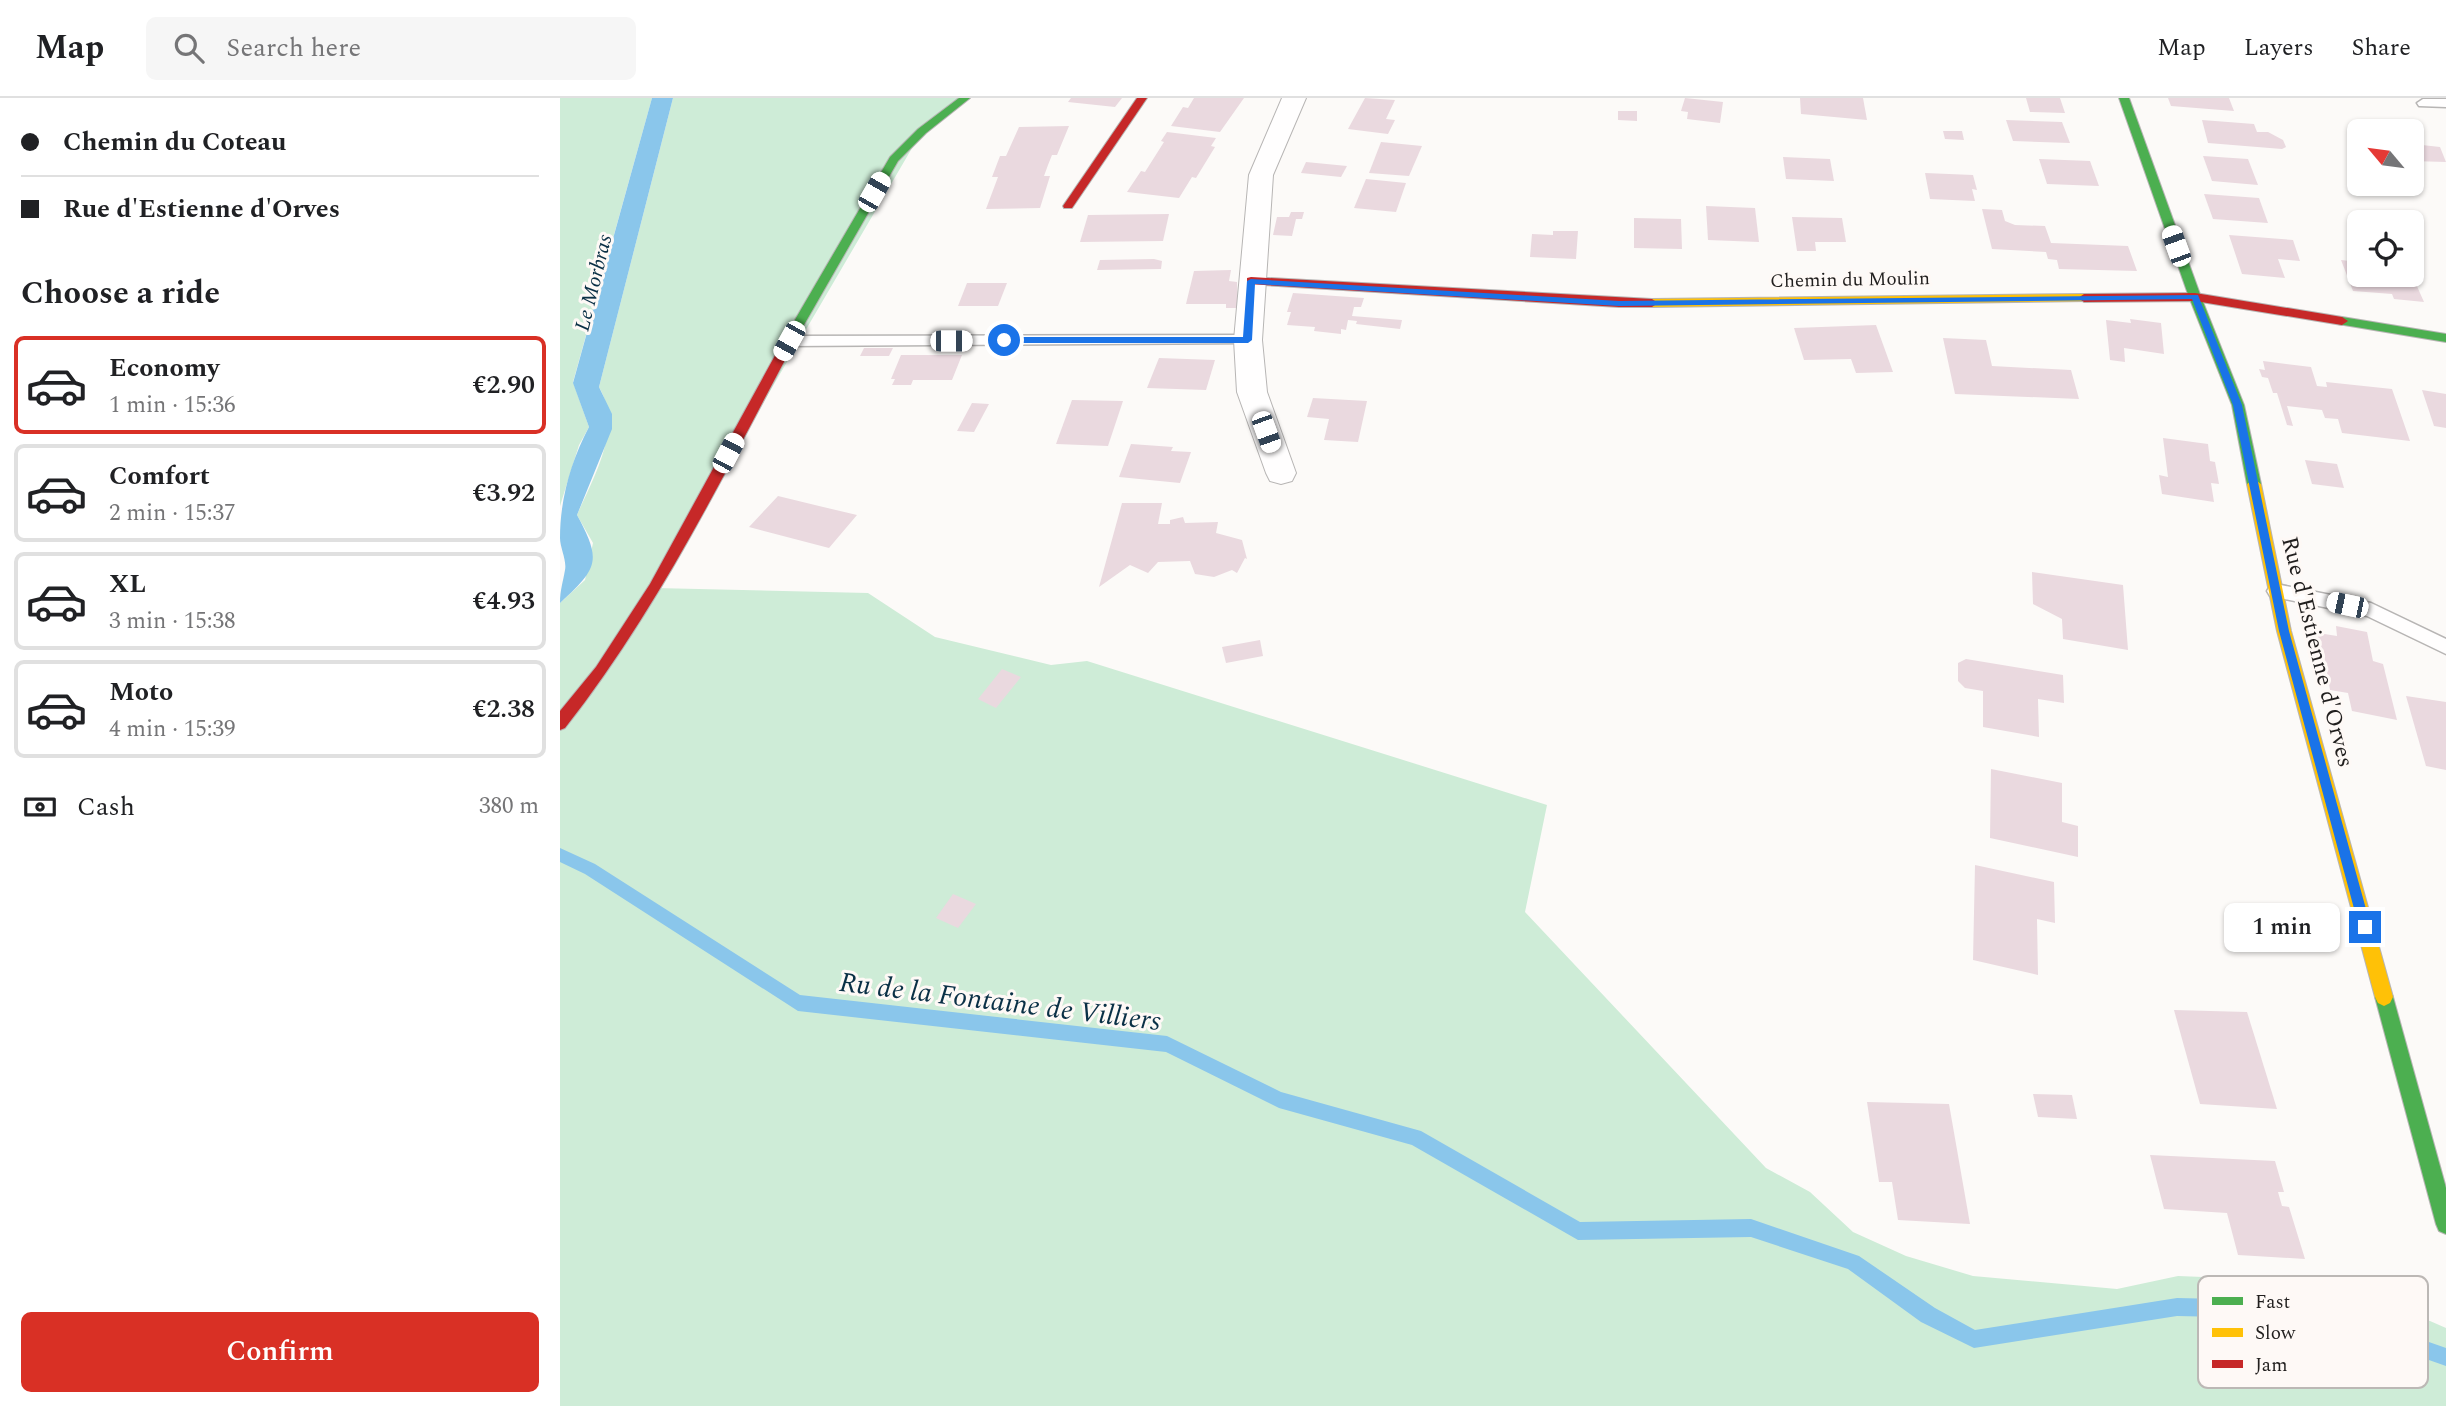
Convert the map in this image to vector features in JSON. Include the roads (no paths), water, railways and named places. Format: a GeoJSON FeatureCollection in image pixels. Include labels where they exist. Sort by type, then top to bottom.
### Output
{"type":"FeatureCollection","features":[{"type":"Feature","properties":{"kind":"street"},"geometry":{"type":"LineString","coordinates":[[560,723],[593,682],[655,588],[789,341],[894,159],[922,131],[965,98]]}},
{"type":"Feature","properties":{"kind":"street"},"geometry":{"type":"LineString","coordinates":[[1068,206],[1142,98]]}},
{"type":"Feature","properties":{"kind":"street"},"geometry":{"type":"LineString","coordinates":[[1281,472],[1252,392],[1248,340],[1261,175],[1294,98]]}},
{"type":"Feature","properties":{"kind":"street","name":"Rue d'Estienne d'Orves"},"geometry":{"type":"LineString","coordinates":[[2124,98],[2195,296],[2238,405],[2284,631],[2446,1224]]}},
{"type":"Feature","properties":{"kind":"street","name":"Chemin du Moulin"},"geometry":{"type":"LineString","coordinates":[[1251,281],[1619,303],[2195,296],[2446,338]]}},
{"type":"Feature","properties":{"kind":"lane"},"geometry":{"type":"LineString","coordinates":[[2423,103],[2446,103]]}},
{"type":"Feature","properties":{"kind":"lane"},"geometry":{"type":"LineString","coordinates":[[789,341],[1248,340]]}},
{"type":"Feature","properties":{"kind":"lane"},"geometry":{"type":"LineString","coordinates":[[2276,590],[2371,610],[2446,647]]}},
{"type":"Feature","properties":{"kind":"water"},"geometry":{"type":"Polygon","coordinates":[[[652,98],[673,98],[599,387],[612,414],[612,429],[577,515],[590,543],[592,563],[582,581],[560,603],[565,566],[560,538],[564,495],[577,453],[589,427],[573,383],[652,98]]]}},
{"type":"Feature","properties":{"kind":"waterway","name":"Ru de la Fontaine de Villiers"},"geometry":{"type":"LineString","coordinates":[[560,855],[590,869],[798,1003],[1167,1044],[1279,1100],[1415,1137],[1578,1231],[1751,1228],[1853,1262],[1928,1315],[1974,1339],[2177,1307],[2198,1307]]}},
{"type":"Feature","properties":{"kind":"waterway","name":"Ru de la Fontaine de Villiers"},"geometry":{"type":"LineString","coordinates":[[2428,1351],[2446,1357]]}},
{"type":"Feature","properties":{"kind":"water label","name":"Le Morbras"},"geometry":{"type":"Point","coordinates":[594,283]}}]}
